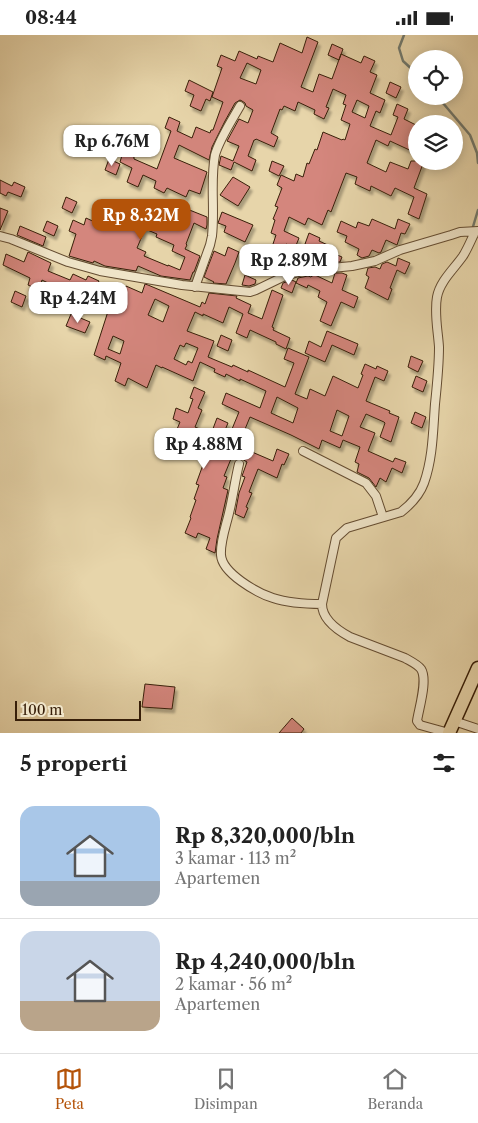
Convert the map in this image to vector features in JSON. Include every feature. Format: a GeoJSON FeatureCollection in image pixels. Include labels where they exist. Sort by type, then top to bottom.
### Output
{"type":"FeatureCollection","features":[{"type":"Feature","properties":{"kind":"main road"},"geometry":{"type":"LineString","coordinates":[[449,733],[478,668]]}},
{"type":"Feature","properties":{"kind":"street"},"geometry":{"type":"LineString","coordinates":[[195,287],[212,236],[213,180],[216,154],[218,146],[240,106]]}},
{"type":"Feature","properties":{"kind":"street"},"geometry":{"type":"LineString","coordinates":[[0,236],[84,267],[195,287],[250,292],[302,271],[352,266],[375,261],[400,250],[460,232],[475,232],[462,256],[438,292],[436,307],[439,348],[438,365],[430,462],[424,484],[419,493],[401,512],[347,527],[336,538],[318,604],[324,615],[342,633],[405,658],[421,669],[424,678],[418,723],[449,733]]}},
{"type":"Feature","properties":{"kind":"street"},"geometry":{"type":"LineString","coordinates":[[303,451],[366,483],[376,496],[383,516]]}},
{"type":"Feature","properties":{"kind":"street"},"geometry":{"type":"LineString","coordinates":[[239,464],[223,538],[222,558],[229,570],[247,585],[272,598],[318,604]]}},
{"type":"Feature","properties":{"kind":"street"},"geometry":{"type":"LineString","coordinates":[[454,721],[478,729]]}},
{"type":"Feature","properties":{"kind":"building"},"geometry":{"type":"Polygon","coordinates":[[[307,37],[318,42],[301,87],[313,92],[319,74],[332,79],[341,54],[361,63],[364,56],[375,61],[370,72],[377,75],[370,93],[385,100],[380,113],[376,111],[370,126],[391,135],[398,117],[393,115],[397,104],[408,109],[404,119],[408,121],[408,149],[390,141],[388,146],[376,140],[367,163],[386,172],[390,162],[408,170],[421,170],[414,188],[427,194],[419,219],[408,214],[414,197],[395,188],[391,196],[371,186],[370,191],[355,184],[357,177],[346,173],[331,212],[328,210],[322,225],[308,218],[305,225],[289,217],[284,231],[299,238],[295,248],[286,244],[281,255],[271,250],[276,235],[271,233],[275,220],[273,219],[278,207],[275,206],[282,188],[277,185],[281,175],[294,181],[296,174],[303,177],[307,163],[309,164],[315,149],[317,150],[323,132],[345,140],[350,124],[341,120],[346,105],[343,104],[346,95],[333,89],[326,107],[329,108],[324,119],[314,114],[315,110],[298,102],[295,111],[284,106],[282,110],[280,109],[271,133],[278,137],[274,147],[256,139],[254,140],[248,156],[256,160],[252,171],[234,162],[231,170],[219,165],[221,156],[233,161],[239,146],[227,141],[239,119],[248,123],[253,110],[240,100],[235,103],[225,121],[212,147],[209,160],[179,145],[174,158],[207,172],[200,194],[189,190],[186,197],[167,188],[164,193],[154,188],[156,181],[143,175],[138,187],[127,182],[132,168],[120,162],[123,152],[157,169],[171,131],[165,128],[169,117],[180,122],[177,131],[192,138],[196,127],[210,133],[213,130],[223,102],[212,97],[222,68],[217,66],[221,55],[235,61],[239,51],[257,59],[258,56],[273,62],[280,43],[302,53],[307,37]],[[247,63],[240,78],[256,84],[261,70],[247,63]],[[357,100],[352,112],[365,118],[369,106],[357,100]]]}},
{"type":"Feature","properties":{"kind":"building"},"geometry":{"type":"Polygon","coordinates":[[[332,44],[343,49],[339,60],[328,55],[332,44]]]}},
{"type":"Feature","properties":{"kind":"building"},"geometry":{"type":"Polygon","coordinates":[[[189,80],[213,92],[210,101],[206,99],[201,111],[190,106],[194,95],[185,91],[189,80]]]}},
{"type":"Feature","properties":{"kind":"building"},"geometry":{"type":"Polygon","coordinates":[[[390,82],[401,87],[396,98],[386,93],[390,82]]]}},
{"type":"Feature","properties":{"kind":"building"},"geometry":{"type":"Polygon","coordinates":[[[109,159],[120,164],[116,175],[105,170],[109,159]]]}},
{"type":"Feature","properties":{"kind":"building"},"geometry":{"type":"Polygon","coordinates":[[[272,161],[284,166],[279,176],[269,171],[272,161]]]}},
{"type":"Feature","properties":{"kind":"building"},"geometry":{"type":"Polygon","coordinates":[[[233,177],[250,187],[238,206],[220,195],[233,177]]]}},
{"type":"Feature","properties":{"kind":"building"},"geometry":{"type":"Polygon","coordinates":[[[0,180],[12,186],[14,182],[25,187],[21,197],[8,192],[6,196],[0,193],[0,180]]]}},
{"type":"Feature","properties":{"kind":"building"},"geometry":{"type":"Polygon","coordinates":[[[66,197],[77,202],[72,213],[62,208],[66,197]]]}},
{"type":"Feature","properties":{"kind":"building"},"geometry":{"type":"Polygon","coordinates":[[[136,201],[146,205],[146,203],[179,218],[182,207],[207,217],[206,229],[194,223],[186,244],[185,249],[200,256],[190,280],[161,276],[138,266],[136,271],[105,266],[94,261],[93,263],[69,256],[76,234],[69,231],[73,220],[84,225],[86,218],[108,228],[112,217],[120,220],[124,208],[132,211],[136,201]],[[145,229],[137,248],[146,252],[144,256],[180,270],[185,257],[172,251],[174,245],[156,237],[157,234],[145,229]]]}},
{"type":"Feature","properties":{"kind":"building"},"geometry":{"type":"Polygon","coordinates":[[[0,208],[8,211],[0,230],[0,208]]]}},
{"type":"Feature","properties":{"kind":"building"},"geometry":{"type":"Polygon","coordinates":[[[222,212],[253,225],[245,242],[224,232],[226,226],[218,223],[222,212]]]}},
{"type":"Feature","properties":{"kind":"building"},"geometry":{"type":"Polygon","coordinates":[[[372,219],[395,229],[398,219],[410,224],[405,234],[401,233],[397,245],[386,240],[381,252],[372,250],[369,256],[362,258],[357,255],[359,249],[345,242],[347,236],[337,232],[341,221],[356,228],[358,222],[369,226],[372,219]]]}},
{"type":"Feature","properties":{"kind":"building"},"geometry":{"type":"Polygon","coordinates":[[[47,221],[58,226],[54,236],[43,231],[47,221]]]}},
{"type":"Feature","properties":{"kind":"building"},"geometry":{"type":"Polygon","coordinates":[[[20,226],[46,237],[43,246],[17,235],[20,226]]]}},
{"type":"Feature","properties":{"kind":"building"},"geometry":{"type":"Polygon","coordinates":[[[309,233],[320,238],[319,241],[330,246],[328,251],[342,257],[340,262],[327,262],[328,258],[315,252],[316,249],[305,244],[309,233]]]}},
{"type":"Feature","properties":{"kind":"building"},"geometry":{"type":"Polygon","coordinates":[[[228,247],[239,252],[235,263],[226,284],[213,283],[204,277],[214,251],[225,256],[228,247]]]}},
{"type":"Feature","properties":{"kind":"building"},"geometry":{"type":"Polygon","coordinates":[[[28,252],[51,263],[48,271],[70,280],[73,274],[86,280],[88,276],[99,281],[98,283],[119,292],[120,290],[124,292],[126,286],[142,293],[145,284],[200,307],[202,302],[205,304],[209,293],[237,296],[236,298],[251,305],[248,313],[262,319],[272,290],[283,295],[272,327],[274,328],[273,330],[290,338],[286,349],[276,344],[276,342],[250,330],[247,338],[236,333],[243,314],[229,307],[223,323],[195,312],[187,331],[214,341],[208,357],[232,367],[233,365],[248,372],[248,370],[285,387],[294,363],[284,359],[288,348],[309,357],[295,394],[307,399],[310,389],[325,396],[333,376],[358,388],[365,364],[376,369],[377,366],[388,371],[384,381],[375,377],[366,401],[399,417],[391,442],[380,437],[384,422],[366,414],[360,427],[375,433],[368,451],[393,462],[395,458],[406,462],[402,473],[392,468],[386,482],[380,478],[376,487],[369,478],[357,472],[359,464],[355,462],[360,447],[343,440],[340,448],[322,440],[319,449],[250,417],[243,434],[232,429],[239,412],[222,404],[226,393],[260,408],[266,391],[226,374],[225,377],[214,372],[215,369],[200,362],[193,381],[156,365],[147,388],[128,378],[125,386],[115,381],[121,363],[106,356],[105,360],[94,355],[111,302],[83,286],[75,305],[51,293],[54,286],[42,280],[39,290],[28,285],[30,278],[3,265],[6,254],[24,262],[28,252]],[[155,299],[148,315],[163,322],[169,306],[155,299]],[[113,336],[108,349],[120,354],[124,341],[113,336]],[[186,343],[184,347],[180,345],[174,359],[186,365],[188,361],[192,363],[198,348],[186,343]],[[277,397],[271,413],[293,423],[298,408],[277,397]],[[337,410],[330,431],[342,436],[349,416],[337,410]]]}},
{"type":"Feature","properties":{"kind":"building"},"geometry":{"type":"Polygon","coordinates":[[[266,256],[273,259],[268,270],[261,266],[266,256]]]}},
{"type":"Feature","properties":{"kind":"building"},"geometry":{"type":"Polygon","coordinates":[[[398,258],[410,263],[405,274],[397,270],[390,288],[392,289],[388,300],[365,288],[369,277],[366,275],[368,268],[375,267],[380,269],[382,264],[387,262],[396,266],[398,258]]]}},
{"type":"Feature","properties":{"kind":"building"},"geometry":{"type":"Polygon","coordinates":[[[335,273],[347,275],[342,290],[358,297],[354,308],[341,302],[331,326],[320,321],[327,302],[318,297],[320,291],[308,285],[307,288],[296,283],[298,278],[315,275],[332,283],[335,273]]]}},
{"type":"Feature","properties":{"kind":"building"},"geometry":{"type":"Polygon","coordinates":[[[245,275],[256,280],[255,284],[249,286],[242,285],[245,275]]]}},
{"type":"Feature","properties":{"kind":"building"},"geometry":{"type":"Polygon","coordinates":[[[292,280],[296,282],[292,293],[281,288],[283,283],[292,280]]]}},
{"type":"Feature","properties":{"kind":"building"},"geometry":{"type":"Polygon","coordinates":[[[15,291],[26,296],[22,307],[11,302],[15,291]]]}},
{"type":"Feature","properties":{"kind":"building"},"geometry":{"type":"Polygon","coordinates":[[[71,314],[90,322],[85,333],[66,326],[71,314]]]}},
{"type":"Feature","properties":{"kind":"building"},"geometry":{"type":"Polygon","coordinates":[[[327,331],[358,344],[354,355],[332,345],[325,362],[305,353],[309,341],[321,347],[327,331]]]}},
{"type":"Feature","properties":{"kind":"building"},"geometry":{"type":"Polygon","coordinates":[[[221,335],[232,340],[228,351],[217,346],[221,335]]]}},
{"type":"Feature","properties":{"kind":"building"},"geometry":{"type":"Polygon","coordinates":[[[411,356],[423,361],[418,372],[408,367],[411,356]]]}},
{"type":"Feature","properties":{"kind":"building"},"geometry":{"type":"Polygon","coordinates":[[[416,376],[427,381],[423,392],[412,387],[416,376]]]}},
{"type":"Feature","properties":{"kind":"building"},"geometry":{"type":"Polygon","coordinates":[[[194,387],[205,392],[198,408],[202,410],[195,427],[211,434],[217,418],[228,423],[220,442],[224,443],[222,449],[233,454],[224,476],[227,477],[223,488],[228,490],[215,553],[206,549],[210,538],[198,533],[196,538],[185,533],[196,500],[194,499],[199,485],[196,484],[208,451],[188,442],[185,452],[161,440],[165,429],[175,434],[180,422],[173,419],[176,408],[188,413],[193,399],[190,398],[194,387]]]}},
{"type":"Feature","properties":{"kind":"building"},"geometry":{"type":"Polygon","coordinates":[[[415,412],[426,417],[422,428],[411,423],[415,412]]]}},
{"type":"Feature","properties":{"kind":"building"},"geometry":{"type":"Polygon","coordinates":[[[245,449],[273,461],[277,449],[289,454],[284,465],[282,464],[277,478],[258,469],[249,492],[252,493],[244,518],[235,514],[239,493],[245,477],[242,476],[247,462],[242,459],[245,449]]]}},
{"type":"Feature","properties":{"kind":"building"},"geometry":{"type":"Polygon","coordinates":[[[145,684],[175,687],[172,709],[142,707],[145,684]]]}},
{"type":"Feature","properties":{"kind":"building"},"geometry":{"type":"Polygon","coordinates":[[[292,718],[304,729],[301,733],[279,733],[292,718]]]}},
{"type":"Feature","properties":{"kind":"waterway"},"geometry":{"type":"LineString","coordinates":[[404,35],[399,48],[403,61],[408,66]]}},
{"type":"Feature","properties":{"kind":"waterway"},"geometry":{"type":"LineString","coordinates":[[445,105],[470,135],[477,153],[478,163]]}},
{"type":"Feature","properties":{"kind":"waterway"},"geometry":{"type":"LineString","coordinates":[[472,230],[478,210]]}}]}
